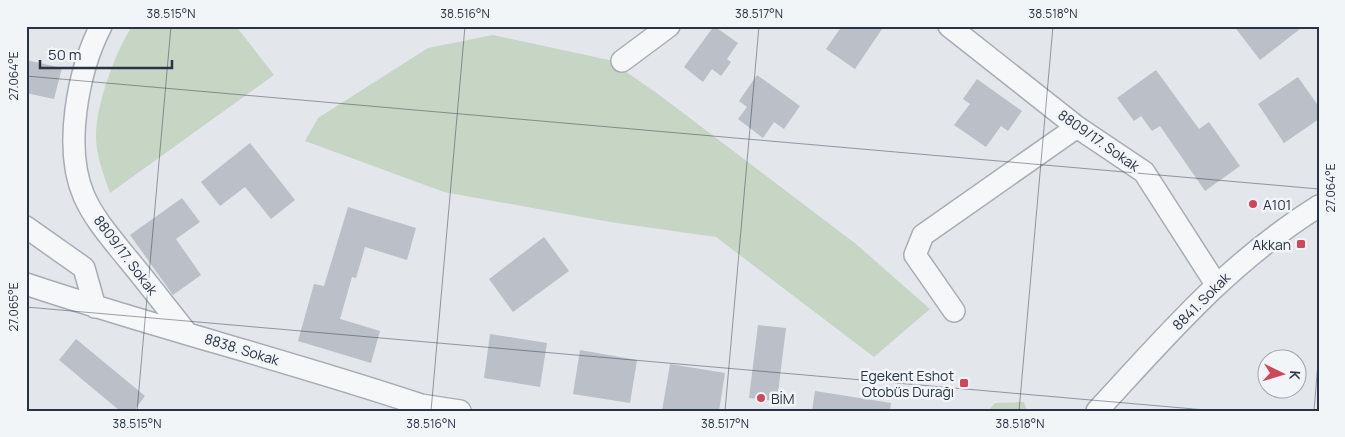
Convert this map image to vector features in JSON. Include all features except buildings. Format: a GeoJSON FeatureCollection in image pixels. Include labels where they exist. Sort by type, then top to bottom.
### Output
{"type":"FeatureCollection","features":[{"type":"Feature","properties":{"kind":"street"},"geometry":{"type":"LineString","coordinates":[[622,61],[669,26]]}},
{"type":"Feature","properties":{"kind":"street","name":"8809/17. Sokak"},"geometry":{"type":"LineString","coordinates":[[949,26],[1077,127],[1144,172],[1216,284]]}},
{"type":"Feature","properties":{"kind":"street","name":"8809/17. Sokak"},"geometry":{"type":"LineString","coordinates":[[98,27],[77,102],[75,158],[83,194],[98,221],[186,332]]}},
{"type":"Feature","properties":{"kind":"street"},"geometry":{"type":"LineString","coordinates":[[954,310],[915,255],[923,235],[1077,127]]}},
{"type":"Feature","properties":{"kind":"street","name":"8841. Sokak"},"geometry":{"type":"LineString","coordinates":[[1097,411],[1216,284],[1260,246],[1319,206]]}},
{"type":"Feature","properties":{"kind":"street"},"geometry":{"type":"LineString","coordinates":[[26,227],[84,268],[95,307]]}},
{"type":"Feature","properties":{"kind":"street","name":"8838. Sokak"},"geometry":{"type":"LineString","coordinates":[[26,284],[95,307],[186,332],[421,405],[460,411]]}},
{"type":"Feature","properties":{"kind":"green space"},"geometry":{"type":"Polygon","coordinates":[[[132,26],[236,26],[274,75],[110,193],[97,151],[97,124],[103,94],[113,64],[132,26]]]}},
{"type":"Feature","properties":{"kind":"green space"},"geometry":{"type":"Polygon","coordinates":[[[493,35],[609,60],[658,94],[856,244],[930,309],[874,357],[716,237],[610,222],[444,192],[305,141],[318,118],[428,48],[493,35]]]}},
{"type":"Feature","properties":{"kind":"green space"},"geometry":{"type":"Polygon","coordinates":[[[1024,402],[1027,411],[988,411],[995,403],[1024,402]]]}},
{"type":"Feature","properties":{"kind":"place","name":"A101"},"geometry":{"type":"Point","coordinates":[1253,204]}},
{"type":"Feature","properties":{"kind":"place","name":"Akkan"},"geometry":{"type":"Point","coordinates":[1301,244]}},
{"type":"Feature","properties":{"kind":"place","name":"Egekent Eshot Otobüs Durağı"},"geometry":{"type":"Point","coordinates":[964,383]}},
{"type":"Feature","properties":{"kind":"place","name":"BİM"},"geometry":{"type":"Point","coordinates":[761,398]}}]}
